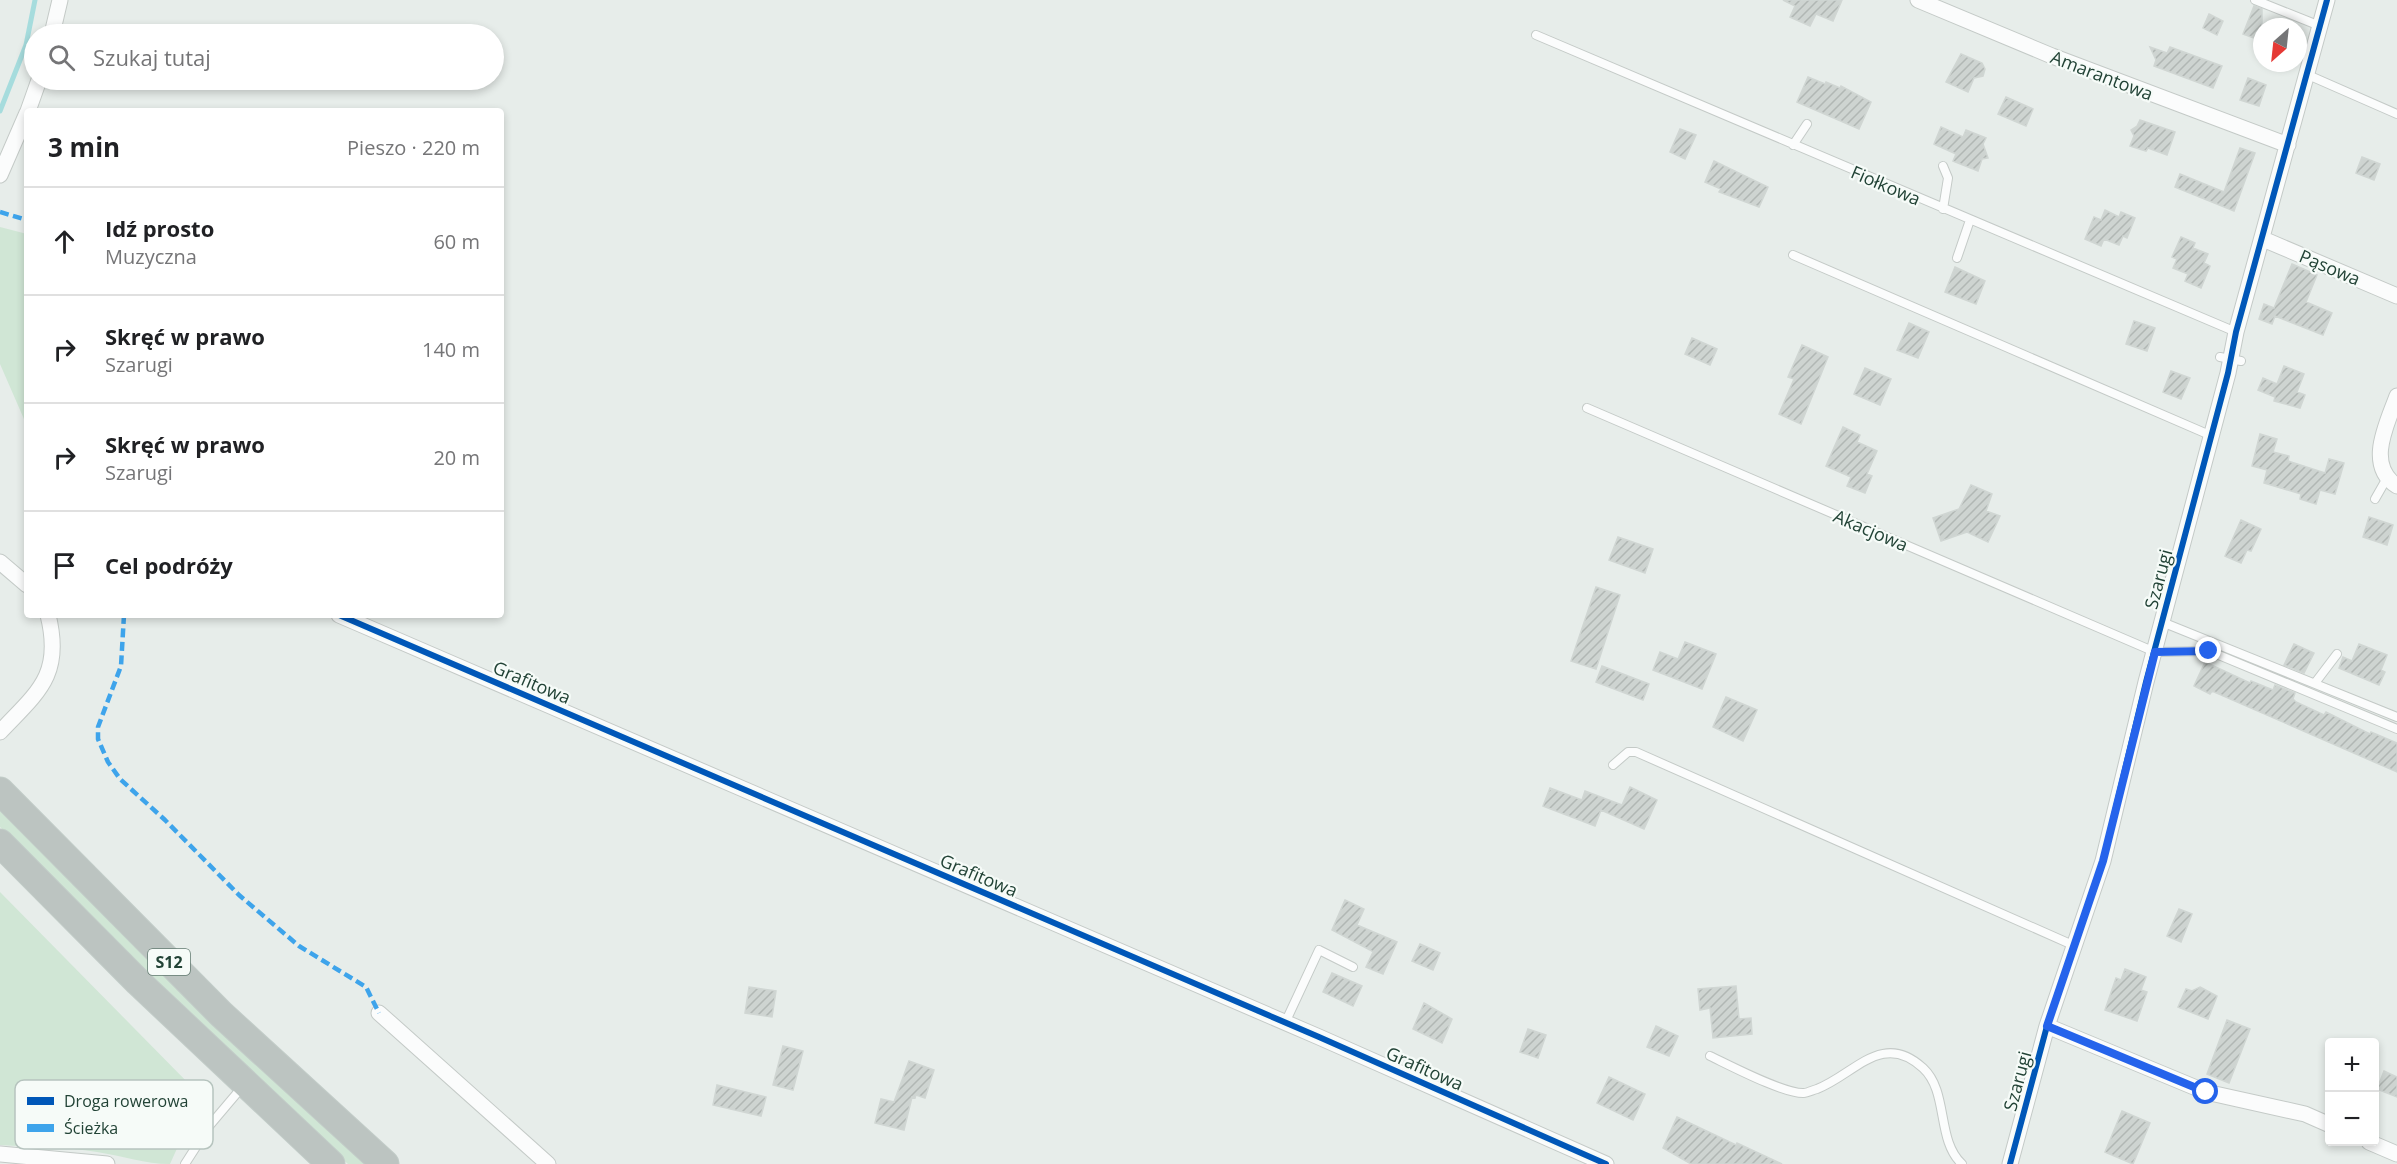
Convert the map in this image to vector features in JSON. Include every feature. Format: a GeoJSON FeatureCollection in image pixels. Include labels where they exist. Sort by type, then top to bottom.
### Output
{"type":"FeatureCollection","features":[{"type":"Feature","properties":{"kind":"highway","name":"S12"},"geometry":{"type":"LineString","coordinates":[[0,791],[221,1014],[385,1164]]}},
{"type":"Feature","properties":{"kind":"highway","name":"S12"},"geometry":{"type":"LineString","coordinates":[[0,843],[138,982],[331,1164]]}},
{"type":"Feature","properties":{"kind":"street"},"geometry":{"type":"LineString","coordinates":[[54,24],[60,0]]}},
{"type":"Feature","properties":{"kind":"street","name":"Amarantowa"},"geometry":{"type":"LineString","coordinates":[[1918,0],[2052,56],[2288,145]]}},
{"type":"Feature","properties":{"kind":"street","name":"Szarugi"},"geometry":{"type":"LineString","coordinates":[[2010,1164],[2047,1026],[2103,861],[2211,426],[2327,0]]}},
{"type":"Feature","properties":{"kind":"street"},"geometry":{"type":"LineString","coordinates":[[28,108],[35,90]]}},
{"type":"Feature","properties":{"kind":"street"},"geometry":{"type":"LineString","coordinates":[[0,175],[24,119]]}},
{"type":"Feature","properties":{"kind":"street","name":"Pąsowa"},"geometry":{"type":"LineString","coordinates":[[2263,239],[2397,296]]}},
{"type":"Feature","properties":{"kind":"street"},"geometry":{"type":"LineString","coordinates":[[2392,482],[2380,462],[2380,448],[2397,396]]}},
{"type":"Feature","properties":{"kind":"street"},"geometry":{"type":"LineString","coordinates":[[0,562],[24,582]]}},
{"type":"Feature","properties":{"kind":"street"},"geometry":{"type":"LineString","coordinates":[[0,732],[39,690],[49,672],[53,651],[48,618]]}},
{"type":"Feature","properties":{"kind":"street","name":"Grafitowa"},"geometry":{"type":"LineString","coordinates":[[346,618],[1606,1164]]}},
{"type":"Feature","properties":{"kind":"street"},"geometry":{"type":"LineString","coordinates":[[379,1013],[548,1164]]}},
{"type":"Feature","properties":{"kind":"street"},"geometry":{"type":"LineString","coordinates":[[2047,1026],[2206,1092],[2305,1114],[2325,1123]]}},
{"type":"Feature","properties":{"kind":"street"},"geometry":{"type":"LineString","coordinates":[[2378,1146],[2397,1154]]}},
{"type":"Feature","properties":{"kind":"street"},"geometry":{"type":"LineString","coordinates":[[0,1154],[107,1164]]}},
{"type":"Feature","properties":{"kind":"lane"},"geometry":{"type":"LineString","coordinates":[[2255,0],[2321,27]]}},
{"type":"Feature","properties":{"kind":"lane","name":"Fiołkowa"},"geometry":{"type":"LineString","coordinates":[[1536,35],[2236,332]]}},
{"type":"Feature","properties":{"kind":"lane"},"geometry":{"type":"LineString","coordinates":[[2308,75],[2397,114]]}},
{"type":"Feature","properties":{"kind":"lane"},"geometry":{"type":"LineString","coordinates":[[1793,145],[1807,124]]}},
{"type":"Feature","properties":{"kind":"lane"},"geometry":{"type":"LineString","coordinates":[[1942,209],[1948,178],[1943,165]]}},
{"type":"Feature","properties":{"kind":"lane"},"geometry":{"type":"LineString","coordinates":[[1957,258],[1970,220]]}},
{"type":"Feature","properties":{"kind":"lane"},"geometry":{"type":"LineString","coordinates":[[1793,255],[2211,426]]}},
{"type":"Feature","properties":{"kind":"lane","name":"Akacjowa"},"geometry":{"type":"LineString","coordinates":[[1587,408],[2155,652]]}},
{"type":"Feature","properties":{"kind":"lane"},"geometry":{"type":"LineString","coordinates":[[2375,499],[2392,482]]}},
{"type":"Feature","properties":{"kind":"lane"},"geometry":{"type":"LineString","coordinates":[[2162,621],[2397,717]]}},
{"type":"Feature","properties":{"kind":"lane"},"geometry":{"type":"LineString","coordinates":[[2155,652],[2209,651],[2397,729]]}},
{"type":"Feature","properties":{"kind":"lane"},"geometry":{"type":"LineString","coordinates":[[2315,683],[2337,654]]}},
{"type":"Feature","properties":{"kind":"lane"},"geometry":{"type":"LineString","coordinates":[[1613,765],[1628,752],[1636,752],[2075,946]]}},
{"type":"Feature","properties":{"kind":"lane"},"geometry":{"type":"LineString","coordinates":[[1285,1023],[1319,950],[1353,967]]}},
{"type":"Feature","properties":{"kind":"lane"},"geometry":{"type":"LineString","coordinates":[[1710,1056],[1762,1081],[1804,1094],[1836,1082],[1860,1062],[1878,1053],[1898,1054],[1916,1062],[1929,1076],[1942,1110],[1947,1137],[1956,1158],[1962,1164]]}},
{"type":"Feature","properties":{"kind":"lane"},"geometry":{"type":"LineString","coordinates":[[213,1121],[245,1084]]}},
{"type":"Feature","properties":{"kind":"lane"},"geometry":{"type":"LineString","coordinates":[[185,1164],[195,1149]]}},
{"type":"Feature","properties":{"kind":"green space"},"geometry":{"type":"Polygon","coordinates":[[[0,227],[24,233],[24,419],[0,364],[0,227]]]}},
{"type":"Feature","properties":{"kind":"green space"},"geometry":{"type":"Polygon","coordinates":[[[0,811],[231,1039],[368,1164],[348,1164],[224,1050],[0,827],[0,811]]]}},
{"type":"Feature","properties":{"kind":"green space"},"geometry":{"type":"Polygon","coordinates":[[[0,892],[185,1080],[15,1080],[15,1146],[0,1145],[0,892]]]}},
{"type":"Feature","properties":{"kind":"green space"},"geometry":{"type":"Polygon","coordinates":[[[73,1149],[177,1149],[170,1164],[73,1149]]]}},
{"type":"Feature","properties":{"kind":"building"},"geometry":{"type":"Polygon","coordinates":[[[1783,0],[1842,0],[1833,21],[1816,14],[1810,26],[1790,17],[1795,6],[1783,0]]]}},
{"type":"Feature","properties":{"kind":"building"},"geometry":{"type":"Polygon","coordinates":[[[2254,6],[2262,9],[2262,18],[2253,18],[2253,38],[2243,34],[2254,6]]]}},
{"type":"Feature","properties":{"kind":"building"},"geometry":{"type":"Polygon","coordinates":[[[2209,14],[2223,21],[2217,35],[2203,28],[2209,14]]]}},
{"type":"Feature","properties":{"kind":"building"},"geometry":{"type":"Polygon","coordinates":[[[2150,47],[2167,53],[2170,47],[2222,66],[2213,88],[2154,66],[2156,60],[2150,47]]]}},
{"type":"Feature","properties":{"kind":"building"},"geometry":{"type":"Polygon","coordinates":[[[1961,54],[1982,63],[1985,69],[1983,76],[1974,78],[1968,92],[1946,82],[1961,54]]]}},
{"type":"Feature","properties":{"kind":"building"},"geometry":{"type":"Polygon","coordinates":[[[1808,77],[1825,84],[1826,82],[1840,88],[1841,86],[1871,102],[1859,129],[1797,102],[1808,77]]]}},
{"type":"Feature","properties":{"kind":"building"},"geometry":{"type":"Polygon","coordinates":[[[2248,78],[2266,85],[2259,106],[2240,100],[2248,78]]]}},
{"type":"Feature","properties":{"kind":"building"},"geometry":{"type":"Polygon","coordinates":[[[2006,97],[2033,109],[2026,126],[1998,114],[2006,97]]]}},
{"type":"Feature","properties":{"kind":"building"},"geometry":{"type":"Polygon","coordinates":[[[2140,120],[2175,132],[2167,155],[2148,148],[2146,151],[2130,146],[2134,136],[2131,130],[2140,120]]]}},
{"type":"Feature","properties":{"kind":"building"},"geometry":{"type":"Polygon","coordinates":[[[1941,127],[1963,137],[1966,130],[1986,138],[1983,144],[1988,158],[1982,159],[1978,171],[1953,161],[1956,154],[1934,144],[1941,127]]]}},
{"type":"Feature","properties":{"kind":"building"},"geometry":{"type":"Polygon","coordinates":[[[1680,129],[1696,135],[1685,159],[1670,152],[1680,129]]]}},
{"type":"Feature","properties":{"kind":"building"},"geometry":{"type":"Polygon","coordinates":[[[2240,148],[2255,153],[2234,211],[2175,187],[2180,174],[2224,192],[2240,148]]]}},
{"type":"Feature","properties":{"kind":"building"},"geometry":{"type":"Polygon","coordinates":[[[2362,157],[2380,164],[2374,180],[2356,173],[2362,157]]]}},
{"type":"Feature","properties":{"kind":"building"},"geometry":{"type":"Polygon","coordinates":[[[1714,161],[1768,187],[1759,207],[1719,192],[1721,189],[1705,182],[1714,161]]]}},
{"type":"Feature","properties":{"kind":"building"},"geometry":{"type":"Polygon","coordinates":[[[2105,210],[2119,217],[2121,212],[2135,218],[2127,238],[2123,236],[2119,245],[2104,239],[2101,246],[2085,239],[2094,217],[2101,220],[2105,210]]]}},
{"type":"Feature","properties":{"kind":"building"},"geometry":{"type":"Polygon","coordinates":[[[2181,237],[2195,243],[2193,248],[2208,254],[2204,263],[2210,266],[2201,288],[2185,281],[2188,274],[2173,268],[2177,259],[2172,257],[2181,237]]]}},
{"type":"Feature","properties":{"kind":"building"},"geometry":{"type":"Polygon","coordinates":[[[2292,264],[2317,275],[2306,302],[2332,313],[2323,335],[2275,316],[2272,324],[2259,319],[2264,304],[2274,308],[2292,264]]]}},
{"type":"Feature","properties":{"kind":"building"},"geometry":{"type":"Polygon","coordinates":[[[1955,267],[1985,281],[1976,304],[1945,292],[1955,267]]]}},
{"type":"Feature","properties":{"kind":"building"},"geometry":{"type":"Polygon","coordinates":[[[2134,321],[2155,328],[2147,351],[2126,344],[2134,321]]]}},
{"type":"Feature","properties":{"kind":"building"},"geometry":{"type":"Polygon","coordinates":[[[1909,323],[1929,332],[1918,358],[1897,350],[1909,323]]]}},
{"type":"Feature","properties":{"kind":"building"},"geometry":{"type":"Polygon","coordinates":[[[1692,338],[1717,349],[1710,365],[1685,354],[1692,338]]]}},
{"type":"Feature","properties":{"kind":"building"},"geometry":{"type":"Polygon","coordinates":[[[1802,345],[1828,357],[1801,424],[1779,414],[1794,379],[1788,377],[1802,345]]]}},
{"type":"Feature","properties":{"kind":"building"},"geometry":{"type":"Polygon","coordinates":[[[2284,366],[2304,374],[2297,392],[2305,395],[2300,408],[2274,401],[2275,397],[2258,390],[2263,378],[2277,384],[2284,366]]]}},
{"type":"Feature","properties":{"kind":"building"},"geometry":{"type":"Polygon","coordinates":[[[1865,368],[1891,379],[1880,405],[1854,394],[1865,368]]]}},
{"type":"Feature","properties":{"kind":"building"},"geometry":{"type":"Polygon","coordinates":[[[2171,371],[2190,378],[2181,399],[2163,392],[2171,371]]]}},
{"type":"Feature","properties":{"kind":"building"},"geometry":{"type":"Polygon","coordinates":[[[1843,427],[1860,435],[1857,442],[1877,451],[1867,474],[1872,476],[1865,493],[1847,486],[1851,477],[1826,466],[1843,427]]]}},
{"type":"Feature","properties":{"kind":"building"},"geometry":{"type":"Polygon","coordinates":[[[2260,434],[2277,439],[2273,452],[2289,456],[2288,461],[2325,473],[2329,459],[2344,463],[2335,494],[2320,490],[2316,504],[2300,499],[2301,494],[2264,483],[2267,470],[2252,466],[2260,434]]]}},
{"type":"Feature","properties":{"kind":"building"},"geometry":{"type":"Polygon","coordinates":[[[1971,485],[1992,494],[1986,511],[2000,516],[1988,542],[1967,532],[1941,541],[1933,518],[1959,509],[1971,485]]]}},
{"type":"Feature","properties":{"kind":"building"},"geometry":{"type":"Polygon","coordinates":[[[2369,517],[2393,525],[2387,545],[2363,537],[2369,517]]]}},
{"type":"Feature","properties":{"kind":"building"},"geometry":{"type":"Polygon","coordinates":[[[2241,520],[2261,529],[2251,551],[2247,550],[2241,563],[2225,556],[2241,520]]]}},
{"type":"Feature","properties":{"kind":"building"},"geometry":{"type":"Polygon","coordinates":[[[1618,537],[1653,549],[1645,573],[1609,560],[1618,537]]]}},
{"type":"Feature","properties":{"kind":"building"},"geometry":{"type":"Polygon","coordinates":[[[1596,587],[1620,595],[1596,669],[1571,661],[1596,587]]]}},
{"type":"Feature","properties":{"kind":"building"},"geometry":{"type":"Polygon","coordinates":[[[1685,642],[1716,654],[1702,689],[1653,670],[1660,652],[1678,659],[1685,642]]]}},
{"type":"Feature","properties":{"kind":"building"},"geometry":{"type":"Polygon","coordinates":[[[2294,644],[2314,653],[2304,673],[2284,665],[2294,644]]]}},
{"type":"Feature","properties":{"kind":"building"},"geometry":{"type":"Polygon","coordinates":[[[2359,644],[2387,655],[2381,670],[2385,672],[2379,685],[2339,668],[2343,657],[2352,661],[2359,644]]]}},
{"type":"Feature","properties":{"kind":"building"},"geometry":{"type":"Polygon","coordinates":[[[2205,662],[2250,683],[2251,681],[2273,690],[2275,685],[2295,693],[2293,699],[2296,702],[2324,715],[2326,712],[2370,734],[2371,732],[2397,743],[2397,772],[2212,691],[2210,694],[2194,686],[2205,662]]]}},
{"type":"Feature","properties":{"kind":"building"},"geometry":{"type":"Polygon","coordinates":[[[1602,666],[1649,684],[1643,700],[1596,682],[1602,666]]]}},
{"type":"Feature","properties":{"kind":"building"},"geometry":{"type":"Polygon","coordinates":[[[1726,697],[1757,710],[1743,741],[1713,727],[1726,697]]]}},
{"type":"Feature","properties":{"kind":"building"},"geometry":{"type":"Polygon","coordinates":[[[1630,787],[1657,800],[1644,829],[1601,810],[1595,826],[1543,806],[1550,788],[1582,800],[1585,791],[1622,805],[1630,787]]]}},
{"type":"Feature","properties":{"kind":"building"},"geometry":{"type":"Polygon","coordinates":[[[1345,900],[1364,909],[1357,925],[1397,942],[1383,974],[1366,967],[1373,952],[1332,930],[1345,900]]]}},
{"type":"Feature","properties":{"kind":"building"},"geometry":{"type":"Polygon","coordinates":[[[2179,909],[2192,914],[2181,942],[2167,936],[2179,909]]]}},
{"type":"Feature","properties":{"kind":"building"},"geometry":{"type":"Polygon","coordinates":[[[1420,944],[1440,953],[1433,970],[1412,961],[1420,944]]]}},
{"type":"Feature","properties":{"kind":"building"},"geometry":{"type":"Polygon","coordinates":[[[2125,969],[2146,977],[2141,990],[2147,992],[2137,1021],[2105,1010],[2116,978],[2121,980],[2125,969]]]}},
{"type":"Feature","properties":{"kind":"building"},"geometry":{"type":"Polygon","coordinates":[[[1332,973],[1362,986],[1353,1006],[1323,992],[1332,973]]]}},
{"type":"Feature","properties":{"kind":"building"},"geometry":{"type":"Polygon","coordinates":[[[1736,986],[1739,1019],[1751,1018],[1752,1034],[1713,1038],[1710,1008],[1700,1010],[1698,989],[1736,986]]]}},
{"type":"Feature","properties":{"kind":"building"},"geometry":{"type":"Polygon","coordinates":[[[749,987],[776,991],[772,1017],[745,1013],[749,987]]]}},
{"type":"Feature","properties":{"kind":"building"},"geometry":{"type":"Polygon","coordinates":[[[2200,987],[2217,996],[2208,1019],[2178,1007],[2186,989],[2192,991],[2200,987]]]}},
{"type":"Feature","properties":{"kind":"building"},"geometry":{"type":"Polygon","coordinates":[[[1424,1003],[1452,1019],[1442,1043],[1413,1029],[1424,1003]]]}},
{"type":"Feature","properties":{"kind":"building"},"geometry":{"type":"Polygon","coordinates":[[[2227,1020],[2250,1029],[2229,1083],[2207,1074],[2227,1020]]]}},
{"type":"Feature","properties":{"kind":"building"},"geometry":{"type":"Polygon","coordinates":[[[1656,1026],[1678,1036],[1669,1056],[1647,1047],[1656,1026]]]}},
{"type":"Feature","properties":{"kind":"building"},"geometry":{"type":"Polygon","coordinates":[[[1528,1029],[1546,1035],[1538,1058],[1520,1052],[1528,1029]]]}},
{"type":"Feature","properties":{"kind":"building"},"geometry":{"type":"Polygon","coordinates":[[[783,1046],[803,1051],[793,1090],[773,1085],[783,1046]]]}},
{"type":"Feature","properties":{"kind":"building"},"geometry":{"type":"Polygon","coordinates":[[[909,1061],[934,1070],[925,1098],[916,1095],[915,1098],[912,1097],[904,1130],[875,1123],[881,1099],[894,1102],[909,1061]]]}},
{"type":"Feature","properties":{"kind":"building"},"geometry":{"type":"Polygon","coordinates":[[[2384,1071],[2397,1077],[2397,1097],[2379,1090],[2384,1071]]]}},
{"type":"Feature","properties":{"kind":"building"},"geometry":{"type":"Polygon","coordinates":[[[1609,1077],[1645,1094],[1633,1120],[1597,1103],[1609,1077]]]}},
{"type":"Feature","properties":{"kind":"building"},"geometry":{"type":"Polygon","coordinates":[[[717,1085],[766,1097],[761,1116],[713,1105],[717,1085]]]}},
{"type":"Feature","properties":{"kind":"building"},"geometry":{"type":"Polygon","coordinates":[[[2122,1111],[2150,1123],[2133,1164],[2105,1152],[2122,1111]]]}},
{"type":"Feature","properties":{"kind":"building"},"geometry":{"type":"Polygon","coordinates":[[[1677,1117],[1782,1164],[1691,1164],[1663,1148],[1677,1117]]]}},
{"type":"Feature","properties":{"kind":"waterway"},"geometry":{"type":"LineString","coordinates":[[30,24],[35,0]]}},
{"type":"Feature","properties":{"kind":"waterway"},"geometry":{"type":"LineString","coordinates":[[0,111],[24,50]]}},
{"type":"Feature","properties":{"kind":"marked path"},"geometry":{"type":"LineString","coordinates":[[0,212],[24,219]]}},
{"type":"Feature","properties":{"kind":"marked path"},"geometry":{"type":"LineString","coordinates":[[124,618],[121,666],[98,727],[98,739],[108,762],[120,779],[165,820],[239,895],[299,946],[366,987],[379,1013]]}},
{"type":"Feature","properties":{"kind":"cycle path"},"geometry":{"type":"LineString","coordinates":[[2010,1164],[2047,1026],[2103,861],[2146,682],[2228,373],[2236,332],[2327,0]]}},
{"type":"Feature","properties":{"kind":"cycle path"},"geometry":{"type":"LineString","coordinates":[[346,618],[1319,1037],[1606,1164]]}},
{"type":"Feature","properties":{"kind":"route"},"geometry":{"type":"LineString","coordinates":[[2206,1092],[2047,1026],[2103,861],[2155,652],[2209,651]]}}]}
